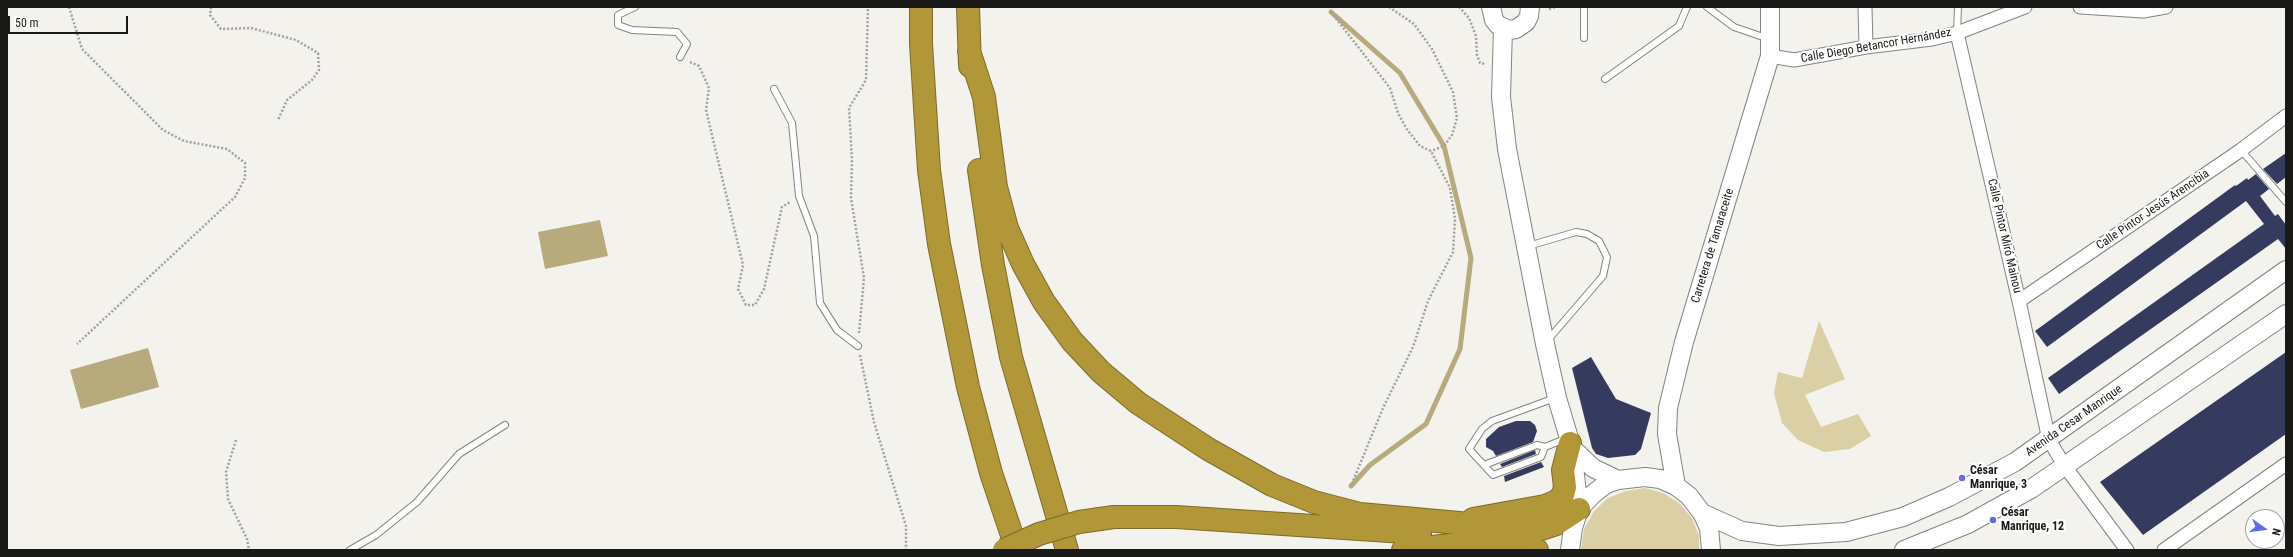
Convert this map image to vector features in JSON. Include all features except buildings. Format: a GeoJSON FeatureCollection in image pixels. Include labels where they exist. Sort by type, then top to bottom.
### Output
{"type":"FeatureCollection","features":[{"type":"Feature","properties":{"kind":"highway"},"geometry":{"type":"LineString","coordinates":[[921,7],[921,44],[929,170],[939,244],[953,387],[1003,550],[1039,534],[1078,522],[1114,517],[1176,517],[1438,534],[1450,531],[1492,533],[1509,530],[1541,529],[1556,524],[1580,508]]}},
{"type":"Feature","properties":{"kind":"highway"},"geometry":{"type":"LineString","coordinates":[[968,7],[969,51],[977,160],[993,265],[1011,357],[1066,550]]}},
{"type":"Feature","properties":{"kind":"highway"},"geometry":{"type":"LineString","coordinates":[[969,51],[984,97],[996,187],[1007,228],[1023,264],[1044,302],[1072,341],[1101,372],[1138,403],[1208,449],[1272,485],[1314,502],[1360,514],[1461,523],[1509,530]]}},
{"type":"Feature","properties":{"kind":"highway"},"geometry":{"type":"LineString","coordinates":[[939,244],[968,387],[991,473],[1017,550]]}},
{"type":"Feature","properties":{"kind":"highway"},"geometry":{"type":"LineString","coordinates":[[1461,523],[1485,516],[1545,506],[1557,501],[1563,495],[1565,487],[1563,470],[1570,443]]}},
{"type":"Feature","properties":{"kind":"highway"},"geometry":{"type":"LineString","coordinates":[[1438,534],[1460,544]]}},
{"type":"Feature","properties":{"kind":"highway"},"geometry":{"type":"LineString","coordinates":[[1403,550],[1460,544],[1538,550]]}},
{"type":"Feature","properties":{"kind":"main road"},"geometry":{"type":"LineString","coordinates":[[1489,9],[1498,25],[1509,30],[1522,26],[1529,16],[1530,7]]}},
{"type":"Feature","properties":{"kind":"main road","name":"Carretera de Tamaraceite"},"geometry":{"type":"LineString","coordinates":[[1676,486],[1667,434],[1668,408],[1684,342],[1770,48],[1770,7]]}},
{"type":"Feature","properties":{"kind":"main road"},"geometry":{"type":"LineString","coordinates":[[1503,28],[1502,121],[1545,344],[1557,398],[1570,443],[1580,508]]}},
{"type":"Feature","properties":{"kind":"main road","name":"Avenida Cesar Manrique"},"geometry":{"type":"LineString","coordinates":[[1702,513],[1742,531],[1756,534],[1779,536],[1846,532],[1903,516],[1949,497],[2003,470],[2049,440],[2286,270]]}},
{"type":"Feature","properties":{"kind":"main road"},"geometry":{"type":"LineString","coordinates":[[1912,549],[1968,524],[2013,500],[2286,314]]}},
{"type":"Feature","properties":{"kind":"main road"},"geometry":{"type":"LineString","coordinates":[[1570,443],[1593,468],[1618,480]]}},
{"type":"Feature","properties":{"kind":"main road"},"geometry":{"type":"LineString","coordinates":[[1570,550],[1573,528],[1580,508],[1597,491],[1618,480],[1645,477],[1660,479],[1676,486],[1690,496],[1702,513],[1709,528],[1710,550]]}},
{"type":"Feature","properties":{"kind":"street"},"geometry":{"type":"LineString","coordinates":[[1864,7],[1866,47]]}},
{"type":"Feature","properties":{"kind":"street","name":"Calle Diego Betancor Hernández"},"geometry":{"type":"LineString","coordinates":[[1770,48],[1794,60],[1866,47],[1932,38],[1957,33],[2025,7]]}},
{"type":"Feature","properties":{"kind":"street"},"geometry":{"type":"LineString","coordinates":[[2080,7],[2143,11],[2166,7]]}},
{"type":"Feature","properties":{"kind":"street","name":"Calle Pintor Miró Mainou"},"geometry":{"type":"LineString","coordinates":[[1957,33],[2019,301],[2049,440],[2064,465]]}},
{"type":"Feature","properties":{"kind":"street","name":"Calle Pintor Jesús Arencibia"},"geometry":{"type":"LineString","coordinates":[[2019,301],[2241,150],[2286,116]]}},
{"type":"Feature","properties":{"kind":"street"},"geometry":{"type":"LineString","coordinates":[[2164,550],[2286,464]]}},
{"type":"Feature","properties":{"kind":"street"},"geometry":{"type":"LineString","coordinates":[[2064,465],[2127,550]]}},
{"type":"Feature","properties":{"kind":"lane"},"geometry":{"type":"LineString","coordinates":[[635,7],[618,15],[618,25],[632,30],[677,32],[687,44],[680,57]]}},
{"type":"Feature","properties":{"kind":"lane"},"geometry":{"type":"LineString","coordinates":[[1584,7],[1584,38]]}},
{"type":"Feature","properties":{"kind":"lane"},"geometry":{"type":"LineString","coordinates":[[1605,79],[1679,26],[1687,7]]}},
{"type":"Feature","properties":{"kind":"lane"},"geometry":{"type":"LineString","coordinates":[[1707,7],[1734,27],[1770,48]]}},
{"type":"Feature","properties":{"kind":"lane"},"geometry":{"type":"LineString","coordinates":[[1957,33],[1958,7]]}},
{"type":"Feature","properties":{"kind":"lane"},"geometry":{"type":"LineString","coordinates":[[774,89],[792,123],[799,196],[814,236],[820,303],[837,330],[858,346]]}},
{"type":"Feature","properties":{"kind":"lane"},"geometry":{"type":"LineString","coordinates":[[2241,150],[2286,202]]}},
{"type":"Feature","properties":{"kind":"lane"},"geometry":{"type":"LineString","coordinates":[[1526,246],[1576,232],[1587,234],[1600,241],[1607,257],[1603,276],[1545,344]]}},
{"type":"Feature","properties":{"kind":"lane"},"geometry":{"type":"LineString","coordinates":[[1545,447],[1541,457],[1493,475],[1469,449],[1482,429],[1505,415],[1557,398]]}},
{"type":"Feature","properties":{"kind":"lane"},"geometry":{"type":"LineString","coordinates":[[350,550],[376,535],[417,502],[459,454],[505,426]]}},
{"type":"Feature","properties":{"kind":"lane"},"geometry":{"type":"LineString","coordinates":[[1484,465],[1538,445],[1545,447],[1570,443]]}},
{"type":"Feature","properties":{"kind":"path"},"geometry":{"type":"LineString","coordinates":[[69,7],[82,49],[163,130],[184,141],[227,149],[245,163],[245,178],[235,197],[77,344]]}},
{"type":"Feature","properties":{"kind":"path"},"geometry":{"type":"LineString","coordinates":[[211,7],[210,15],[221,29],[251,28],[296,40],[318,53],[319,70],[312,80],[287,100],[278,120]]}},
{"type":"Feature","properties":{"kind":"path"},"geometry":{"type":"LineString","coordinates":[[868,7],[866,80],[849,108],[852,160],[851,198],[864,278],[858,346],[874,422],[906,526],[906,550]]}},
{"type":"Feature","properties":{"kind":"path"},"geometry":{"type":"LineString","coordinates":[[1389,7],[1414,24],[1432,49],[1453,92],[1457,118],[1452,135],[1444,146],[1431,151]]}},
{"type":"Feature","properties":{"kind":"path"},"geometry":{"type":"LineString","coordinates":[[1459,7],[1469,18],[1476,36],[1477,55],[1480,62],[1503,69]]}},
{"type":"Feature","properties":{"kind":"path"},"geometry":{"type":"LineString","coordinates":[[1549,9],[1555,7]]}},
{"type":"Feature","properties":{"kind":"path"},"geometry":{"type":"LineString","coordinates":[[1331,12],[1390,88],[1398,113],[1406,128],[1420,146],[1431,151],[1450,188],[1455,219],[1453,252],[1428,301],[1413,347],[1383,408],[1351,486]]}},
{"type":"Feature","properties":{"kind":"path"},"geometry":{"type":"LineString","coordinates":[[680,57],[699,66],[709,88],[706,110],[743,265],[738,288],[746,305],[756,305],[764,288],[782,207],[799,196]]}},
{"type":"Feature","properties":{"kind":"path"},"geometry":{"type":"LineString","coordinates":[[236,440],[226,472],[228,499],[247,539],[249,550]]}},
{"type":"Feature","properties":{"kind":"shaded area"},"geometry":{"type":"Polygon","coordinates":[[[600,220],[608,256],[545,269],[538,232],[600,220]]]}},
{"type":"Feature","properties":{"kind":"shaded area"},"geometry":{"type":"Polygon","coordinates":[[[1819,321],[1845,379],[1805,395],[1821,427],[1858,414],[1871,436],[1850,449],[1824,452],[1798,440],[1782,423],[1774,393],[1778,372],[1802,378],[1819,321]]]}},
{"type":"Feature","properties":{"kind":"shaded area"},"geometry":{"type":"Polygon","coordinates":[[[148,348],[159,387],[81,409],[70,370],[148,348]]]}},
{"type":"Feature","properties":{"kind":"shaded area"},"geometry":{"type":"Polygon","coordinates":[[[1645,488],[1663,493],[1679,503],[1692,518],[1699,536],[1699,550],[1581,550],[1584,529],[1594,511],[1608,498],[1626,491],[1645,488]]]}},
{"type":"Feature","properties":{"kind":"waterway"},"geometry":{"type":"LineString","coordinates":[[1331,12],[1400,73],[1444,146],[1471,258],[1460,349],[1426,424],[1370,465],[1351,486]]}},
{"type":"Feature","properties":{"kind":"place","name":"César Manrique, 3"},"geometry":{"type":"Point","coordinates":[1962,478]}},
{"type":"Feature","properties":{"kind":"place","name":"César Manrique, 12"},"geometry":{"type":"Point","coordinates":[1993,520]}}]}
